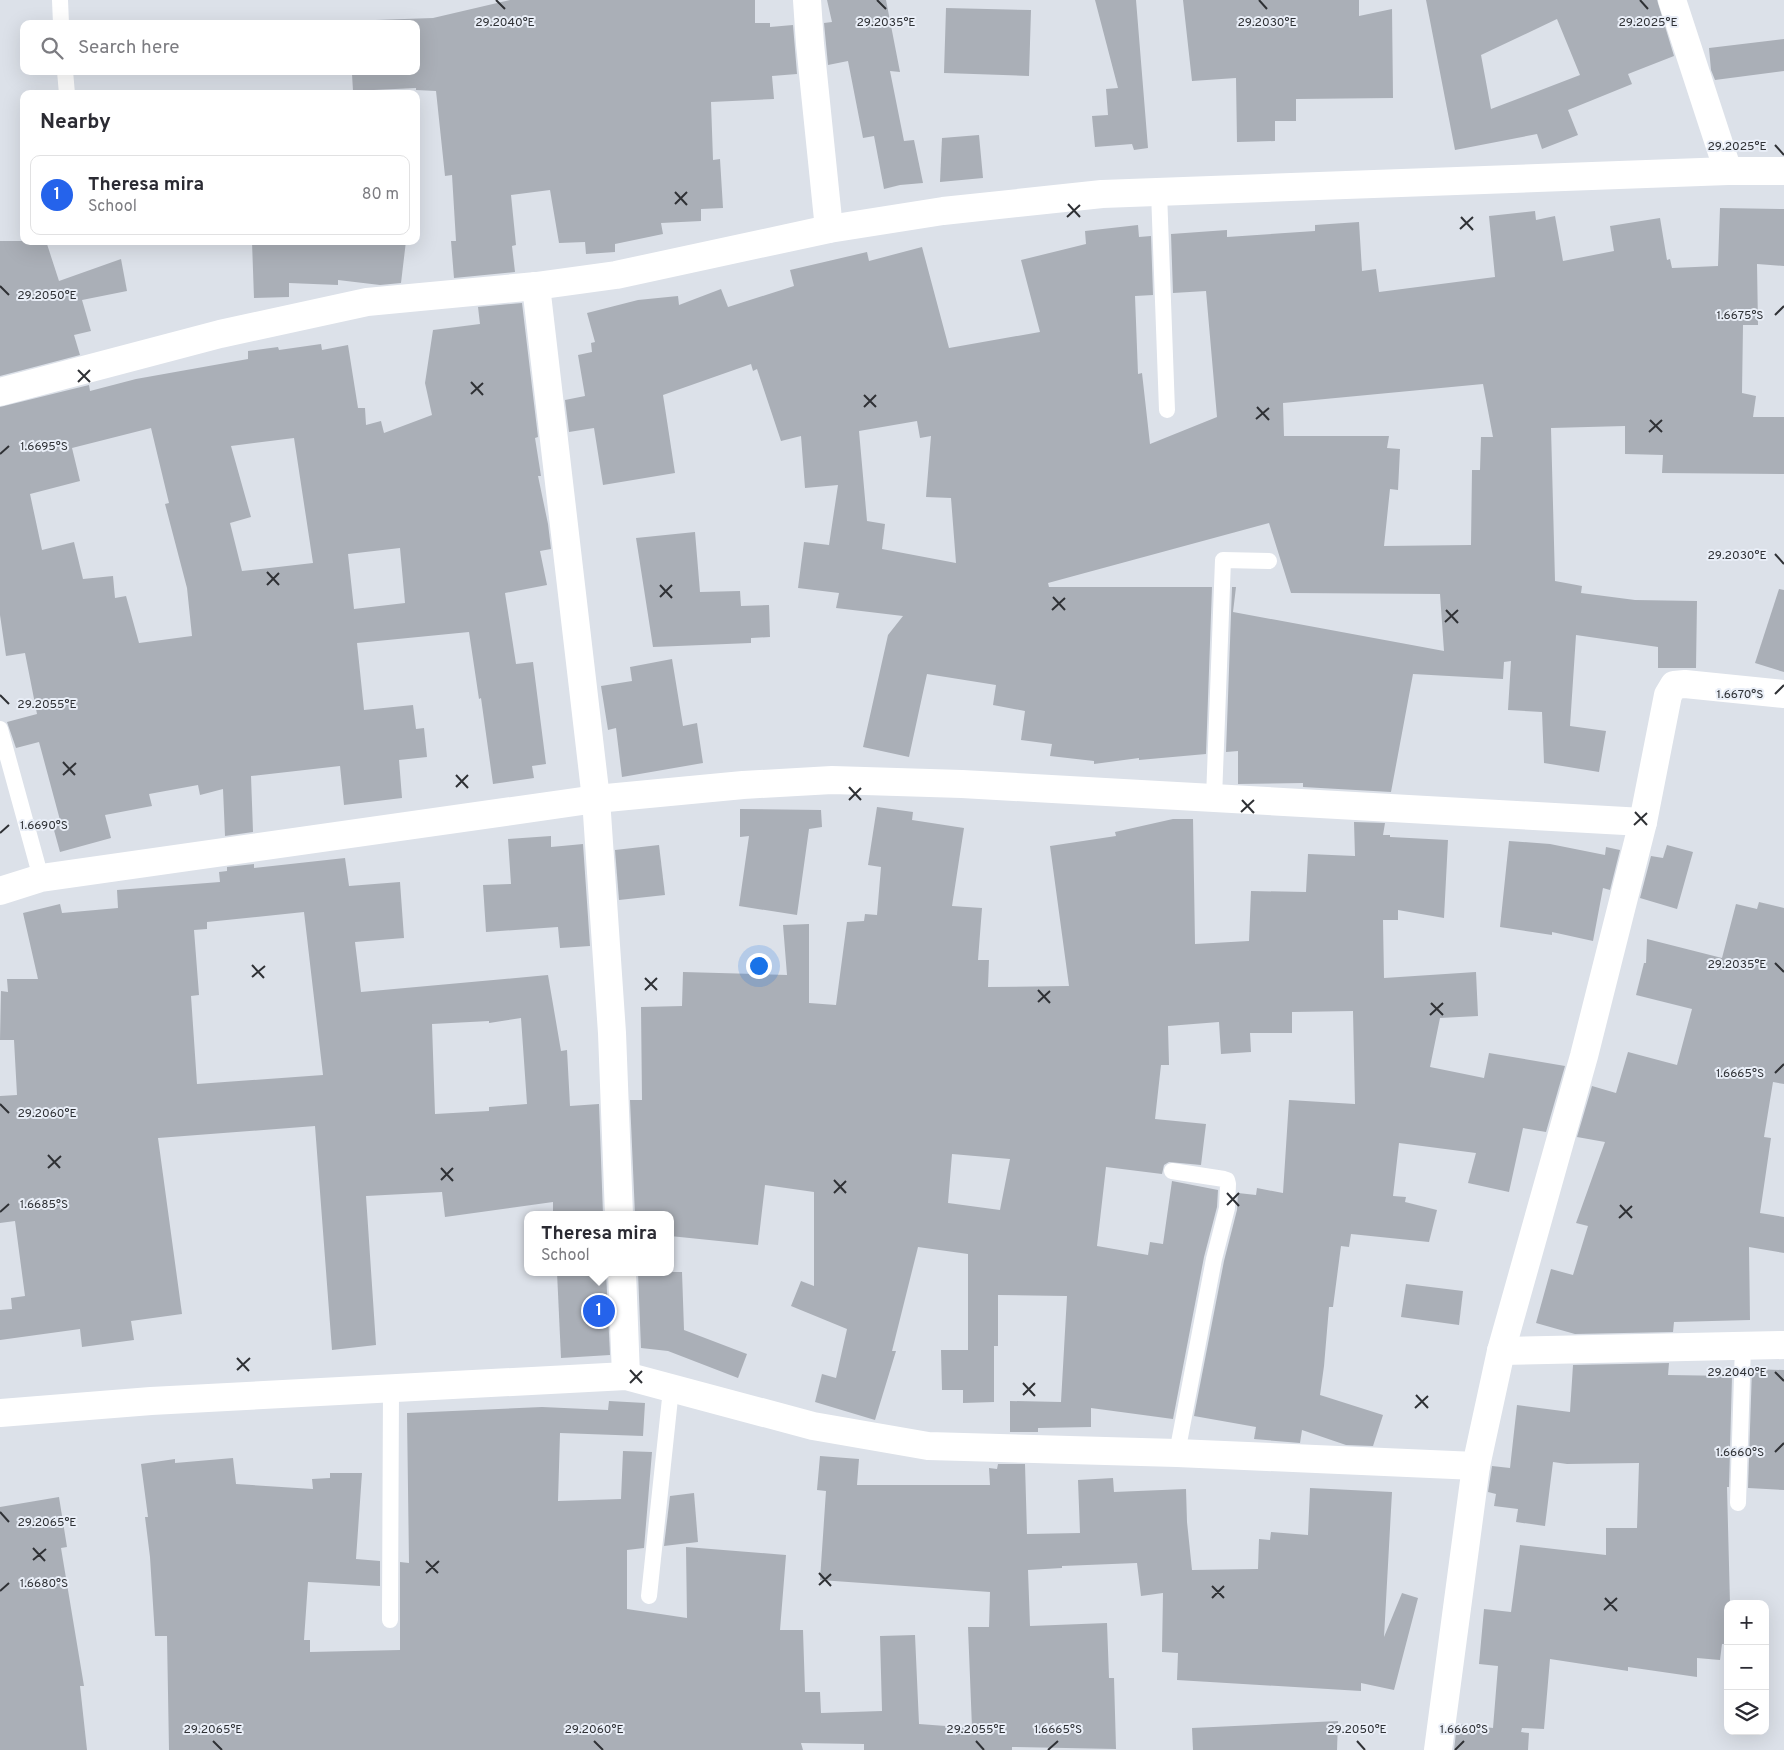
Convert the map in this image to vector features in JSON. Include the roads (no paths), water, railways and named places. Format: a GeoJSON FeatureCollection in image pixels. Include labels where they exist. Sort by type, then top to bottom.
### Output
{"type":"FeatureCollection","features":[{"type":"Feature","properties":{"kind":"street"},"geometry":{"type":"LineString","coordinates":[[808,0],[811,54],[829,229]]}},
{"type":"Feature","properties":{"kind":"street"},"geometry":{"type":"LineString","coordinates":[[1672,0],[1728,171]]}},
{"type":"Feature","properties":{"kind":"street"},"geometry":{"type":"LineString","coordinates":[[0,392],[220,334],[367,302],[536,286],[616,275],[829,229],[943,211],[1102,194],[1728,171],[1784,171]]}},
{"type":"Feature","properties":{"kind":"street"},"geometry":{"type":"LineString","coordinates":[[536,286],[596,799],[612,1034],[619,1211]]}},
{"type":"Feature","properties":{"kind":"street"},"geometry":{"type":"LineString","coordinates":[[1438,1750],[1476,1466],[1500,1351],[1584,1056],[1643,822],[1668,695],[1674,685],[1685,684],[1784,694]]}},
{"type":"Feature","properties":{"kind":"street"},"geometry":{"type":"LineString","coordinates":[[0,891],[41,878],[596,799],[743,785],[832,780],[962,784],[1643,822]]}},
{"type":"Feature","properties":{"kind":"street"},"geometry":{"type":"LineString","coordinates":[[622,1276],[626,1376]]}},
{"type":"Feature","properties":{"kind":"street"},"geometry":{"type":"LineString","coordinates":[[1500,1351],[1784,1346]]}},
{"type":"Feature","properties":{"kind":"street"},"geometry":{"type":"LineString","coordinates":[[0,1412],[151,1401],[626,1376],[813,1426],[928,1446],[1177,1453],[1476,1466]]}},
{"type":"Feature","properties":{"kind":"lane"},"geometry":{"type":"LineString","coordinates":[[60,0],[62,20]]}},
{"type":"Feature","properties":{"kind":"lane"},"geometry":{"type":"LineString","coordinates":[[65,75],[67,90]]}},
{"type":"Feature","properties":{"kind":"lane"},"geometry":{"type":"LineString","coordinates":[[1159,192],[1167,410]]}},
{"type":"Feature","properties":{"kind":"lane"},"geometry":{"type":"LineString","coordinates":[[1214,798],[1223,560],[1269,561]]}},
{"type":"Feature","properties":{"kind":"lane"},"geometry":{"type":"LineString","coordinates":[[0,729],[41,878]]}},
{"type":"Feature","properties":{"kind":"lane"},"geometry":{"type":"LineString","coordinates":[[1172,1171],[1224,1179],[1227,1180],[1228,1184],[1227,1208],[1214,1259],[1177,1453]]}},
{"type":"Feature","properties":{"kind":"lane"},"geometry":{"type":"LineString","coordinates":[[1738,1504],[1744,1346]]}},
{"type":"Feature","properties":{"kind":"lane"},"geometry":{"type":"LineString","coordinates":[[390,1388],[390,1620]]}},
{"type":"Feature","properties":{"kind":"lane"},"geometry":{"type":"LineString","coordinates":[[648,1596],[671,1388]]}},
{"type":"Feature","properties":{"kind":"place","name":"Theresa mira"},"geometry":{"type":"Point","coordinates":[599,1311]}}]}
